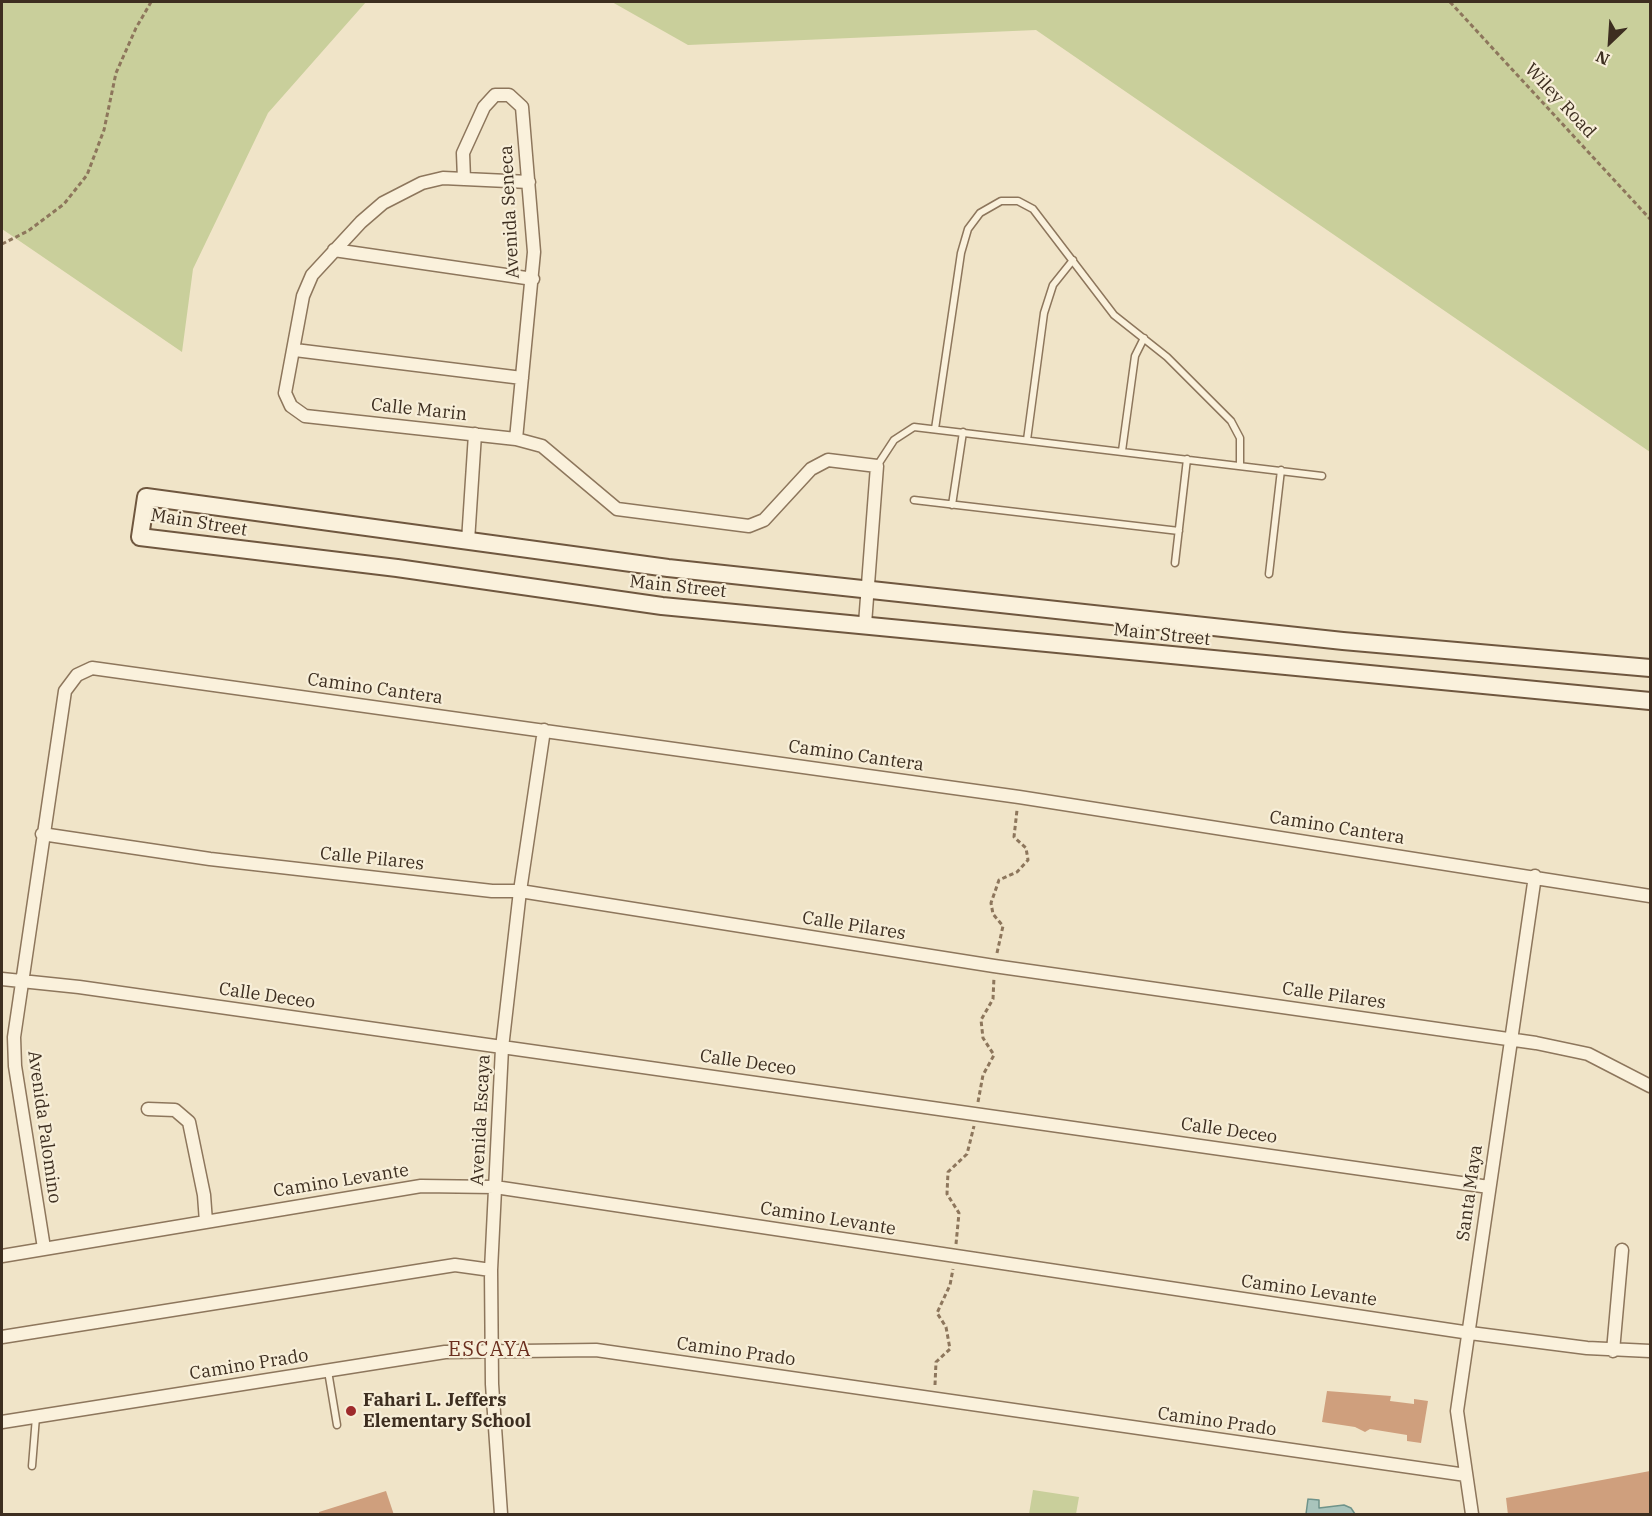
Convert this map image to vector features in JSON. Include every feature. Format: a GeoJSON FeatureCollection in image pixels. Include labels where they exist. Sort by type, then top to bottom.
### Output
{"type":"FeatureCollection","features":[{"type":"Feature","properties":{"kind":"main road","name":"Main Street"},"geometry":{"type":"LineString","coordinates":[[1650,668],[1342,640],[869,587],[668,568],[146,497],[140,537],[397,568],[662,606],[1650,701]]}},
{"type":"Feature","properties":{"kind":"street","name":"Avenida Seneca"},"geometry":{"type":"LineString","coordinates":[[464,179],[463,153],[484,107],[495,95],[509,94],[522,107],[529,182],[533,279],[516,439]]}},
{"type":"Feature","properties":{"kind":"street","name":"Calle Marin"},"geometry":{"type":"LineString","coordinates":[[529,182],[443,178],[422,183],[383,203],[334,250],[312,275],[303,296],[295,350],[285,393],[291,406],[305,416],[516,439],[542,446],[617,509],[749,526],[764,520],[811,469],[828,460],[877,466]]}},
{"type":"Feature","properties":{"kind":"street"},"geometry":{"type":"LineString","coordinates":[[334,250],[533,279]]}},
{"type":"Feature","properties":{"kind":"street"},"geometry":{"type":"LineString","coordinates":[[295,350],[522,378]]}},
{"type":"Feature","properties":{"kind":"street"},"geometry":{"type":"LineString","coordinates":[[468,541],[475,434]]}},
{"type":"Feature","properties":{"kind":"street"},"geometry":{"type":"LineString","coordinates":[[865,624],[877,466]]}},
{"type":"Feature","properties":{"kind":"street","name":"Camino Cantera"},"geometry":{"type":"LineString","coordinates":[[65,691],[77,675],[92,668],[1019,797],[1535,876],[1650,896]]}},
{"type":"Feature","properties":{"kind":"street","name":"Avenida Palomino"},"geometry":{"type":"LineString","coordinates":[[44,1248],[15,1066],[15,1037],[42,834],[65,691]]}},
{"type":"Feature","properties":{"kind":"street","name":"Avenida Escaya"},"geometry":{"type":"LineString","coordinates":[[501,1515],[491,1270],[502,1048],[520,891],[544,730]]}},
{"type":"Feature","properties":{"kind":"street","name":"Calle Pilares"},"geometry":{"type":"LineString","coordinates":[[42,834],[210,859],[492,891],[520,891],[994,966],[1510,1040],[1588,1054],[1650,1086]]}},
{"type":"Feature","properties":{"kind":"street","name":"Santa Maya"},"geometry":{"type":"LineString","coordinates":[[1472,1515],[1457,1411],[1535,876]]}},
{"type":"Feature","properties":{"kind":"street","name":"Calle Deceo"},"geometry":{"type":"LineString","coordinates":[[2,979],[22,979],[1489,1187]]}},
{"type":"Feature","properties":{"kind":"street"},"geometry":{"type":"LineString","coordinates":[[148,1108],[175,1110],[189,1122],[204,1195],[206,1222]]}},
{"type":"Feature","properties":{"kind":"street","name":"Camino Levante"},"geometry":{"type":"LineString","coordinates":[[2,1256],[421,1186],[495,1187],[1470,1333],[1613,1350],[1650,1351]]}},
{"type":"Feature","properties":{"kind":"street"},"geometry":{"type":"LineString","coordinates":[[1613,1350],[1622,1250]]}},
{"type":"Feature","properties":{"kind":"street"},"geometry":{"type":"LineString","coordinates":[[2,1337],[456,1265],[491,1270]]}},
{"type":"Feature","properties":{"kind":"street","name":"Camino Prado"},"geometry":{"type":"LineString","coordinates":[[2,1422],[445,1352],[596,1350],[1466,1475]]}},
{"type":"Feature","properties":{"kind":"lane"},"geometry":{"type":"LineString","coordinates":[[935,429],[962,253],[968,229],[980,213],[1001,201],[1018,201],[1033,209],[1114,315],[1167,357],[1231,421],[1239,438],[1240,466]]}},
{"type":"Feature","properties":{"kind":"lane"},"geometry":{"type":"LineString","coordinates":[[1027,440],[1044,313],[1053,285],[1073,260]]}},
{"type":"Feature","properties":{"kind":"lane"},"geometry":{"type":"LineString","coordinates":[[1122,452],[1135,356],[1144,338]]}},
{"type":"Feature","properties":{"kind":"lane"},"geometry":{"type":"LineString","coordinates":[[877,466],[894,440],[914,427],[1322,476]]}},
{"type":"Feature","properties":{"kind":"lane"},"geometry":{"type":"LineString","coordinates":[[952,505],[963,432]]}},
{"type":"Feature","properties":{"kind":"lane"},"geometry":{"type":"LineString","coordinates":[[1175,563],[1187,459]]}},
{"type":"Feature","properties":{"kind":"lane"},"geometry":{"type":"LineString","coordinates":[[1269,574],[1281,471]]}},
{"type":"Feature","properties":{"kind":"lane"},"geometry":{"type":"LineString","coordinates":[[914,500],[1179,531]]}},
{"type":"Feature","properties":{"kind":"lane"},"geometry":{"type":"LineString","coordinates":[[328,1370],[337,1425]]}},
{"type":"Feature","properties":{"kind":"lane"},"geometry":{"type":"LineString","coordinates":[[32,1466],[36,1417]]}},
{"type":"Feature","properties":{"kind":"path"},"geometry":{"type":"LineString","coordinates":[[2,244],[28,231],[64,204],[87,176],[104,130],[116,73],[136,28],[151,2]]}},
{"type":"Feature","properties":{"kind":"path","name":"Wiley Road"},"geometry":{"type":"LineString","coordinates":[[1450,2],[1650,219]]}},
{"type":"Feature","properties":{"kind":"path"},"geometry":{"type":"LineString","coordinates":[[934,1399],[936,1362],[950,1349],[946,1327],[937,1313],[950,1285],[959,1213],[947,1194],[948,1172],[968,1154],[973,1141],[983,1075],[994,1055],[983,1038],[981,1020],[993,999],[994,966],[1003,926],[993,914],[991,903],[999,880],[1017,872],[1028,860],[1026,848],[1014,837],[1019,797]]}},
{"type":"Feature","properties":{"kind":"green space"},"geometry":{"type":"Polygon","coordinates":[[[2,2],[366,2],[268,113],[193,269],[182,352],[2,229],[2,2]]]}},
{"type":"Feature","properties":{"kind":"green space"},"geometry":{"type":"Polygon","coordinates":[[[612,2],[1650,2],[1650,452],[1036,30],[688,45],[612,2]]]}},
{"type":"Feature","properties":{"kind":"green space"},"geometry":{"type":"Polygon","coordinates":[[[1033,1490],[1079,1497],[1076,1514],[1029,1514],[1033,1490]]]}},
{"type":"Feature","properties":{"kind":"water"},"geometry":{"type":"Polygon","coordinates":[[[1308,1499],[1319,1500],[1319,1508],[1344,1505],[1351,1508],[1355,1514],[1306,1514],[1308,1499]]]}},
{"type":"Feature","properties":{"kind":"building"},"geometry":{"type":"Polygon","coordinates":[[[1327,1391],[1391,1396],[1390,1401],[1414,1404],[1414,1399],[1428,1401],[1421,1443],[1407,1441],[1407,1435],[1370,1429],[1365,1432],[1355,1427],[1322,1422],[1327,1391]]]}},
{"type":"Feature","properties":{"kind":"building"},"geometry":{"type":"Polygon","coordinates":[[[1650,1471],[1650,1515],[1508,1515],[1506,1498],[1650,1471]]]}},
{"type":"Feature","properties":{"kind":"building"},"geometry":{"type":"Polygon","coordinates":[[[386,1491],[394,1515],[319,1515],[319,1512],[386,1491]]]}},
{"type":"Feature","properties":{"kind":"place","name":"Fahari L. Jeffers Elementary School"},"geometry":{"type":"Point","coordinates":[351,1411]}},
{"type":"Feature","properties":{"kind":"district","name":"ESCAYA"},"geometry":{"type":"Point","coordinates":[490,1350]}}]}
